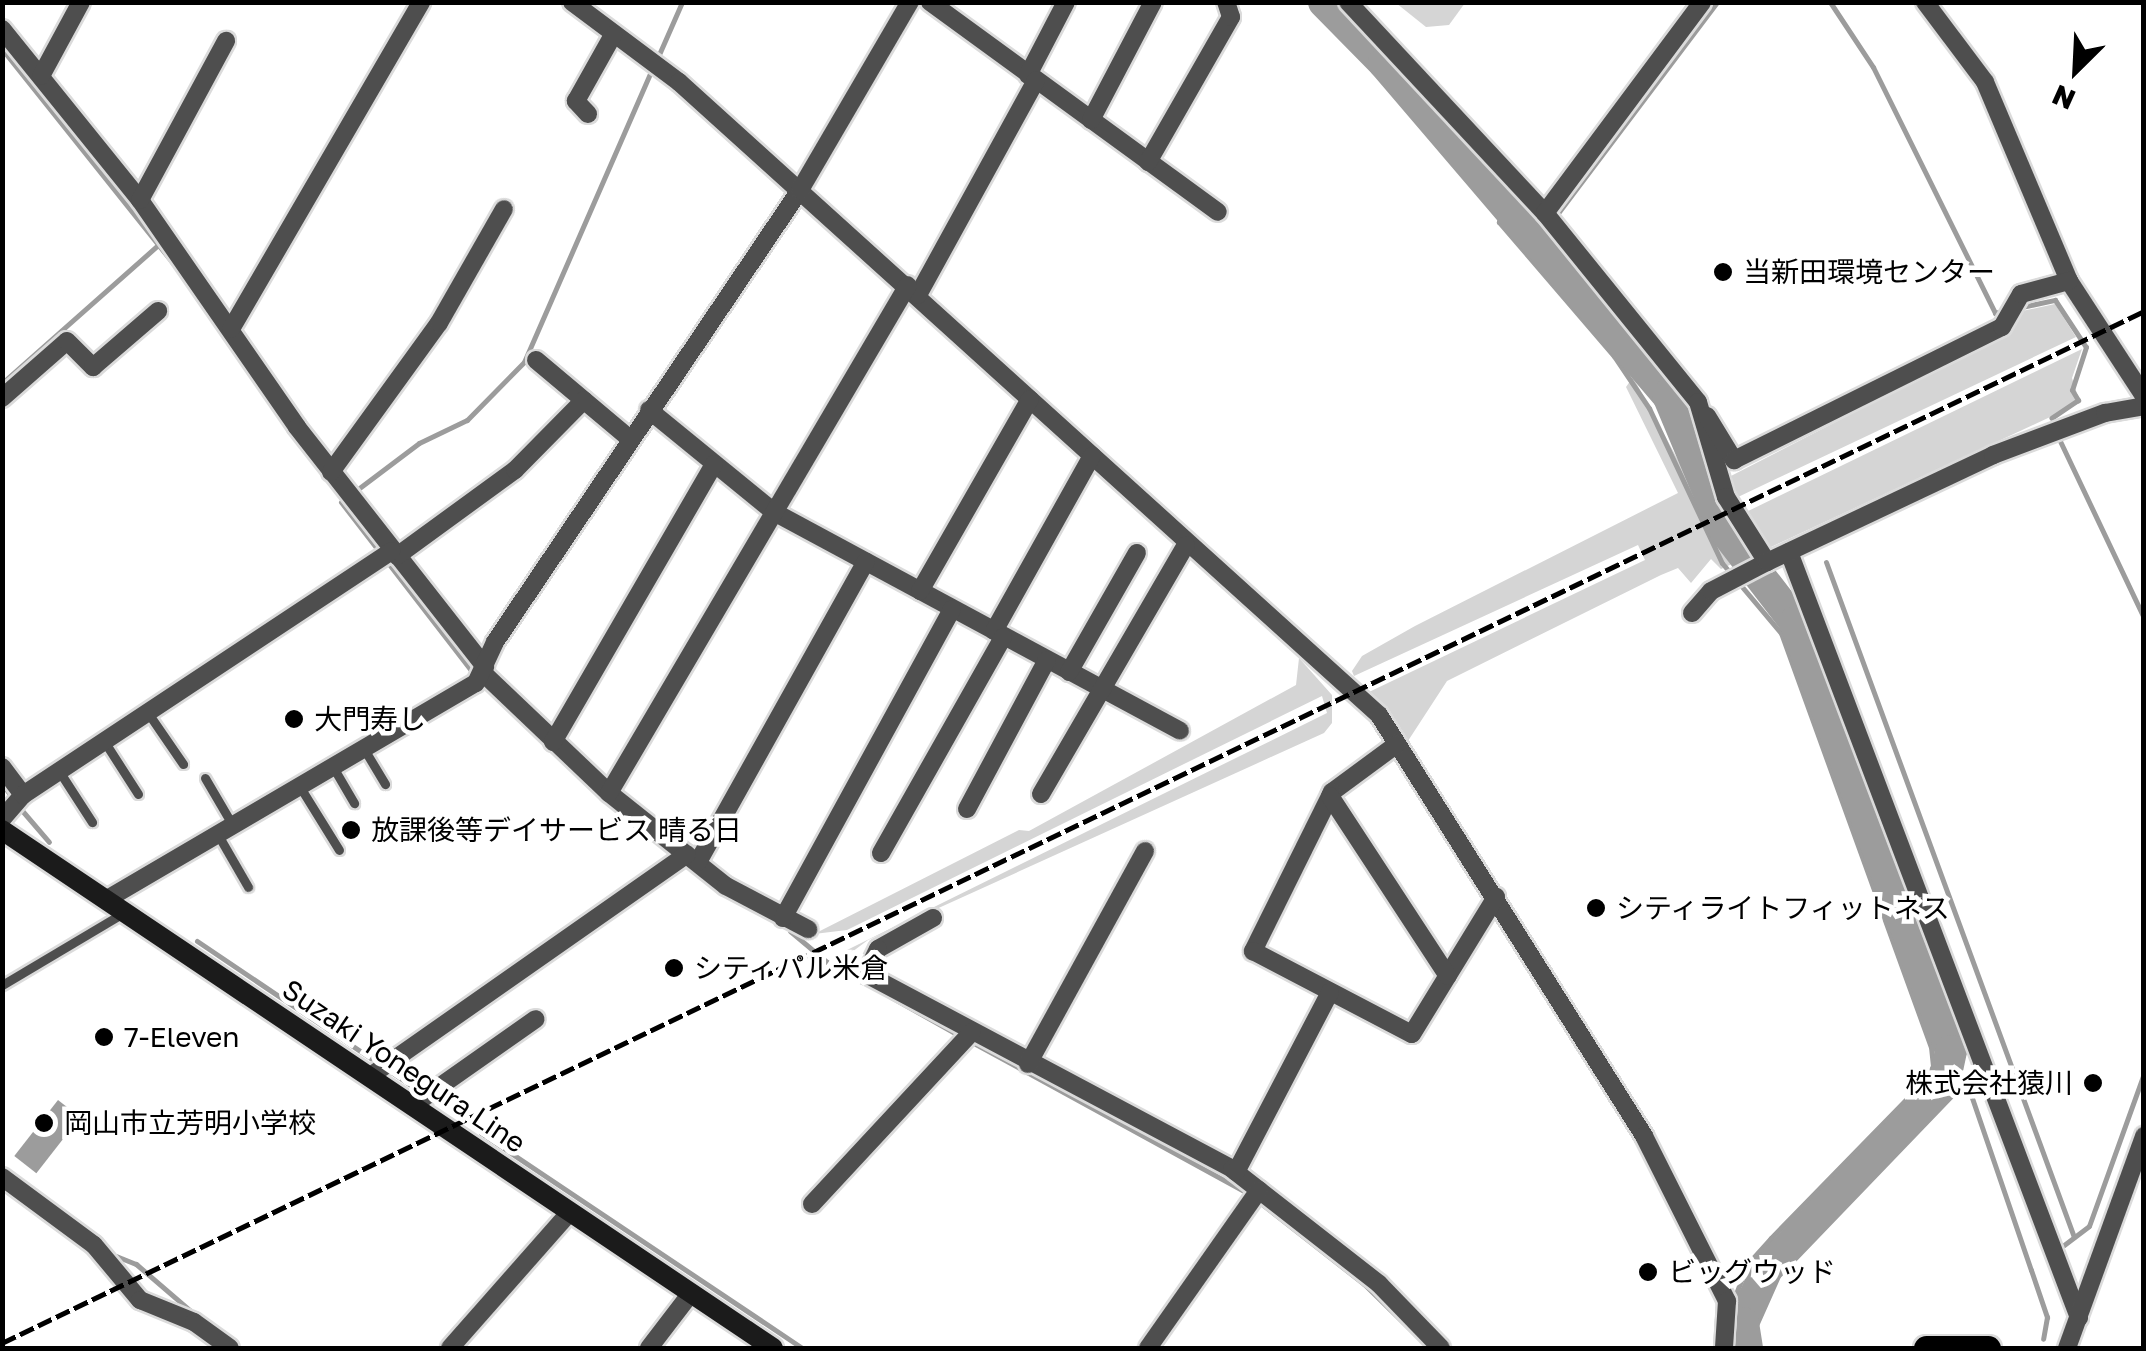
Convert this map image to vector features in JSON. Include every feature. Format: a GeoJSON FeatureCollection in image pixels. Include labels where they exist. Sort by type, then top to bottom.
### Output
{"type":"FeatureCollection","features":[{"type":"Feature","properties":{"kind":"main road","name":"Suzaki Yonegura Line"},"geometry":{"type":"LineString","coordinates":[[2,830],[378,1071],[570,1212],[774,1348]]}},
{"type":"Feature","properties":{"kind":"main road"},"geometry":{"type":"LineString","coordinates":[[1926,1348],[1988,1348]]}},
{"type":"Feature","properties":{"kind":"street"},"geometry":{"type":"LineString","coordinates":[[40,76],[80,2]]}},
{"type":"Feature","properties":{"kind":"street"},"geometry":{"type":"LineString","coordinates":[[231,330],[421,2]]}},
{"type":"Feature","properties":{"kind":"street"},"geometry":{"type":"LineString","coordinates":[[572,2],[656,64],[800,190],[1186,545],[1378,715],[1625,1102],[1728,1301],[1724,1348]]}},
{"type":"Feature","properties":{"kind":"street"},"geometry":{"type":"LineString","coordinates":[[109,898],[476,683],[495,642],[800,190],[910,2]]}},
{"type":"Feature","properties":{"kind":"street"},"geometry":{"type":"LineString","coordinates":[[930,2],[1218,212]]}},
{"type":"Feature","properties":{"kind":"street"},"geometry":{"type":"LineString","coordinates":[[609,794],[774,512],[913,290],[1032,78],[1066,2]]}},
{"type":"Feature","properties":{"kind":"street"},"geometry":{"type":"LineString","coordinates":[[1091,120],[1153,2]]}},
{"type":"Feature","properties":{"kind":"street"},"geometry":{"type":"LineString","coordinates":[[1148,162],[1231,18],[1226,2]]}},
{"type":"Feature","properties":{"kind":"street"},"geometry":{"type":"LineString","coordinates":[[1348,2],[1550,220],[1698,402],[1734,460],[2002,327],[2022,294],[2069,282]]}},
{"type":"Feature","properties":{"kind":"street"},"geometry":{"type":"LineString","coordinates":[[1550,220],[1702,2]]}},
{"type":"Feature","properties":{"kind":"street"},"geometry":{"type":"LineString","coordinates":[[1925,2],[1985,82],[2069,282],[2144,396]]}},
{"type":"Feature","properties":{"kind":"street"},"geometry":{"type":"LineString","coordinates":[[2,28],[140,200],[389,555],[484,670],[609,794],[693,858],[783,918],[808,929]]}},
{"type":"Feature","properties":{"kind":"street"},"geometry":{"type":"LineString","coordinates":[[588,114],[576,101],[612,35]]}},
{"type":"Feature","properties":{"kind":"street"},"geometry":{"type":"LineString","coordinates":[[140,200],[226,41]]}},
{"type":"Feature","properties":{"kind":"street"},"geometry":{"type":"LineString","coordinates":[[332,472],[439,323],[504,209]]}},
{"type":"Feature","properties":{"kind":"street"},"geometry":{"type":"LineString","coordinates":[[2,398],[67,341],[93,367],[158,311]]}},
{"type":"Feature","properties":{"kind":"street"},"geometry":{"type":"LineString","coordinates":[[536,360],[630,439]]}},
{"type":"Feature","properties":{"kind":"street"},"geometry":{"type":"LineString","coordinates":[[920,591],[1030,398]]}},
{"type":"Feature","properties":{"kind":"street"},"geometry":{"type":"LineString","coordinates":[[2,767],[15,804],[59,771],[515,470],[584,400]]}},
{"type":"Feature","properties":{"kind":"street"},"geometry":{"type":"LineString","coordinates":[[1698,402],[1726,498],[1765,563]]}},
{"type":"Feature","properties":{"kind":"street"},"geometry":{"type":"LineString","coordinates":[[1692,613],[1730,582],[1765,563],[1993,455],[2106,412],[2144,406]]}},
{"type":"Feature","properties":{"kind":"street"},"geometry":{"type":"LineString","coordinates":[[649,410],[774,512],[1180,731]]}},
{"type":"Feature","properties":{"kind":"street"},"geometry":{"type":"LineString","coordinates":[[882,853],[1092,456]]}},
{"type":"Feature","properties":{"kind":"street"},"geometry":{"type":"LineString","coordinates":[[553,742],[714,464]]}},
{"type":"Feature","properties":{"kind":"street"},"geometry":{"type":"LineString","coordinates":[[1041,794],[1186,545]]}},
{"type":"Feature","properties":{"kind":"street"},"geometry":{"type":"LineString","coordinates":[[1789,552],[2050,1256],[2079,1318]]}},
{"type":"Feature","properties":{"kind":"street"},"geometry":{"type":"LineString","coordinates":[[1069,672],[1137,553]]}},
{"type":"Feature","properties":{"kind":"street"},"geometry":{"type":"LineString","coordinates":[[378,1071],[693,858],[866,562]]}},
{"type":"Feature","properties":{"kind":"street"},"geometry":{"type":"LineString","coordinates":[[783,918],[952,609]]}},
{"type":"Feature","properties":{"kind":"street"},"geometry":{"type":"LineString","coordinates":[[967,809],[1048,660]]}},
{"type":"Feature","properties":{"kind":"street"},"geometry":{"type":"LineString","coordinates":[[1398,744],[1341,780],[1252,951],[1412,1034],[1496,897]]}},
{"type":"Feature","properties":{"kind":"street"},"geometry":{"type":"LineString","coordinates":[[1330,796],[1448,976]]}},
{"type":"Feature","properties":{"kind":"street"},"geometry":{"type":"LineString","coordinates":[[1028,1064],[1145,850]]}},
{"type":"Feature","properties":{"kind":"street"},"geometry":{"type":"LineString","coordinates":[[933,918],[878,949],[866,974],[968,1036],[1236,1172],[1256,1195],[1379,1284],[1441,1348]]}},
{"type":"Feature","properties":{"kind":"street"},"geometry":{"type":"LineString","coordinates":[[1236,1172],[1330,992]]}},
{"type":"Feature","properties":{"kind":"street"},"geometry":{"type":"LineString","coordinates":[[420,1100],[536,1019]]}},
{"type":"Feature","properties":{"kind":"street"},"geometry":{"type":"LineString","coordinates":[[812,1204],[968,1036]]}},
{"type":"Feature","properties":{"kind":"street"},"geometry":{"type":"LineString","coordinates":[[2067,1348],[2144,1136]]}},
{"type":"Feature","properties":{"kind":"street"},"geometry":{"type":"LineString","coordinates":[[2,1177],[94,1245],[140,1300],[194,1322],[230,1348]]}},
{"type":"Feature","properties":{"kind":"street"},"geometry":{"type":"LineString","coordinates":[[1148,1348],[1256,1195]]}},
{"type":"Feature","properties":{"kind":"street"},"geometry":{"type":"LineString","coordinates":[[450,1348],[570,1212]]}},
{"type":"Feature","properties":{"kind":"street"},"geometry":{"type":"LineString","coordinates":[[649,1348],[691,1293]]}},
{"type":"Feature","properties":{"kind":"lane"},"geometry":{"type":"LineString","coordinates":[[148,712],[183,764]]}},
{"type":"Feature","properties":{"kind":"lane"},"geometry":{"type":"LineString","coordinates":[[104,742],[138,794]]}},
{"type":"Feature","properties":{"kind":"lane"},"geometry":{"type":"LineString","coordinates":[[364,749],[385,784]]}},
{"type":"Feature","properties":{"kind":"lane"},"geometry":{"type":"LineString","coordinates":[[333,767],[354,803]]}},
{"type":"Feature","properties":{"kind":"lane"},"geometry":{"type":"LineString","coordinates":[[59,771],[92,822]]}},
{"type":"Feature","properties":{"kind":"lane"},"geometry":{"type":"LineString","coordinates":[[205,778],[248,887]]}},
{"type":"Feature","properties":{"kind":"lane"},"geometry":{"type":"LineString","coordinates":[[300,786],[339,850]]}},
{"type":"Feature","properties":{"kind":"lane"},"geometry":{"type":"LineString","coordinates":[[2,985],[127,911]]}},
{"type":"Feature","properties":{"kind":"shaded area"},"geometry":{"type":"Polygon","coordinates":[[[1396,3],[1465,3],[1449,25],[1426,27],[1396,3]]]}},
{"type":"Feature","properties":{"kind":"shaded area"},"geometry":{"type":"Polygon","coordinates":[[[2055,304],[2076,337],[1738,497],[1729,485],[1727,478],[2012,331],[2022,311],[2055,304]]]}},
{"type":"Feature","properties":{"kind":"shaded area"},"geometry":{"type":"Polygon","coordinates":[[[2082,349],[2072,378],[2080,403],[1769,548],[1742,514],[2082,349]]]}},
{"type":"Feature","properties":{"kind":"shaded area"},"geometry":{"type":"Polygon","coordinates":[[[1633,377],[1734,563],[1721,569],[1711,559],[1691,583],[1678,568],[1447,681],[1406,744],[1369,692],[1645,560],[1638,545],[1354,676],[1352,671],[1362,656],[1415,626],[1678,493],[1626,387],[1633,377]]]}},
{"type":"Feature","properties":{"kind":"shaded area"},"geometry":{"type":"Polygon","coordinates":[[[1299,658],[1332,695],[1332,723],[1324,733],[868,940],[848,955],[845,951],[1327,713],[1322,696],[847,930],[814,934],[1019,830],[1029,831],[1296,685],[1299,658]]]}},
{"type":"Feature","properties":{"kind":"shaded area"},"geometry":{"type":"Polygon","coordinates":[[[58,1100],[80,1117],[36,1173],[14,1156],[58,1100]]]}},
{"type":"Feature","properties":{"kind":"waterway"},"geometry":{"type":"LineString","coordinates":[[657,59],[682,2]]}},
{"type":"Feature","properties":{"kind":"waterway"},"geometry":{"type":"LineString","coordinates":[[1324,2],[1384,63],[1668,395],[1725,531],[1795,622],[1951,1051],[1944,1085],[1767,1269],[1743,1323],[1747,1348]]}},
{"type":"Feature","properties":{"kind":"waterway"},"geometry":{"type":"LineString","coordinates":[[1555,217],[1717,2]]}},
{"type":"Feature","properties":{"kind":"waterway"},"geometry":{"type":"LineString","coordinates":[[1830,2],[1873,67],[1995,313],[2006,310]]}},
{"type":"Feature","properties":{"kind":"waterway"},"geometry":{"type":"LineString","coordinates":[[2,49],[179,271],[344,500]]}},
{"type":"Feature","properties":{"kind":"waterway"},"geometry":{"type":"LineString","coordinates":[[358,489],[419,443],[467,420],[524,362],[652,69]]}},
{"type":"Feature","properties":{"kind":"waterway"},"geometry":{"type":"LineString","coordinates":[[1505,202],[1499,222],[1614,356],[1649,408],[1722,563],[1781,633],[1931,1047],[1933,1066],[1925,1080],[1747,1265],[1733,1301]]}},
{"type":"Feature","properties":{"kind":"waterway"},"geometry":{"type":"LineString","coordinates":[[1538,240],[1548,226]]}},
{"type":"Feature","properties":{"kind":"waterway"},"geometry":{"type":"LineString","coordinates":[[2,383],[158,245]]}},
{"type":"Feature","properties":{"kind":"waterway"},"geometry":{"type":"LineString","coordinates":[[2017,308],[2055,300],[2086,347],[2072,390],[2078,400],[2051,418]]}},
{"type":"Feature","properties":{"kind":"waterway"},"geometry":{"type":"LineString","coordinates":[[2060,441],[2144,618]]}},
{"type":"Feature","properties":{"kind":"waterway"},"geometry":{"type":"LineString","coordinates":[[341,502],[474,674]]}},
{"type":"Feature","properties":{"kind":"waterway"},"geometry":{"type":"LineString","coordinates":[[1826,562],[2074,1237]]}},
{"type":"Feature","properties":{"kind":"waterway"},"geometry":{"type":"LineString","coordinates":[[2,784],[13,798]]}},
{"type":"Feature","properties":{"kind":"waterway"},"geometry":{"type":"LineString","coordinates":[[19,807],[49,842]]}},
{"type":"Feature","properties":{"kind":"waterway"},"geometry":{"type":"LineString","coordinates":[[790,931],[827,962],[861,978]]}},
{"type":"Feature","properties":{"kind":"waterway"},"geometry":{"type":"LineString","coordinates":[[197,941],[422,1093]]}},
{"type":"Feature","properties":{"kind":"waterway"},"geometry":{"type":"LineString","coordinates":[[891,997],[960,1036]]}},
{"type":"Feature","properties":{"kind":"waterway"},"geometry":{"type":"LineString","coordinates":[[970,1041],[1249,1194]]}},
{"type":"Feature","properties":{"kind":"waterway"},"geometry":{"type":"LineString","coordinates":[[1952,1070],[1971,1095],[2047,1317],[2043,1339]]}},
{"type":"Feature","properties":{"kind":"waterway"},"geometry":{"type":"LineString","coordinates":[[2060,1248],[2089,1226],[2144,1073]]}},
{"type":"Feature","properties":{"kind":"waterway"},"geometry":{"type":"LineString","coordinates":[[481,1133],[802,1348]]}},
{"type":"Feature","properties":{"kind":"waterway"},"geometry":{"type":"LineString","coordinates":[[1258,1201],[1364,1284],[1428,1347]]}},
{"type":"Feature","properties":{"kind":"waterway"},"geometry":{"type":"LineString","coordinates":[[116,1256],[136,1264],[193,1313]]}},
{"type":"Feature","properties":{"kind":"railway"},"geometry":{"type":"LineString","coordinates":[[2,1343],[2144,311]]}},
{"type":"Feature","properties":{"kind":"place","name":"当新田環境センター"},"geometry":{"type":"Point","coordinates":[1723,272]}},
{"type":"Feature","properties":{"kind":"place","name":"大門寿し"},"geometry":{"type":"Point","coordinates":[294,719]}},
{"type":"Feature","properties":{"kind":"place","name":"放課後等デイサービス 晴る日"},"geometry":{"type":"Point","coordinates":[351,830]}},
{"type":"Feature","properties":{"kind":"place","name":"シティライトフィットネス"},"geometry":{"type":"Point","coordinates":[1596,908]}},
{"type":"Feature","properties":{"kind":"place","name":"シティパル米倉"},"geometry":{"type":"Point","coordinates":[674,968]}},
{"type":"Feature","properties":{"kind":"place","name":"7-Eleven"},"geometry":{"type":"Point","coordinates":[104,1037]}},
{"type":"Feature","properties":{"kind":"place","name":"株式会社猿川"},"geometry":{"type":"Point","coordinates":[2093,1083]}},
{"type":"Feature","properties":{"kind":"place","name":"岡山市立芳明小学校"},"geometry":{"type":"Point","coordinates":[44,1123]}},
{"type":"Feature","properties":{"kind":"place","name":"ビッグウッド"},"geometry":{"type":"Point","coordinates":[1648,1272]}}]}
